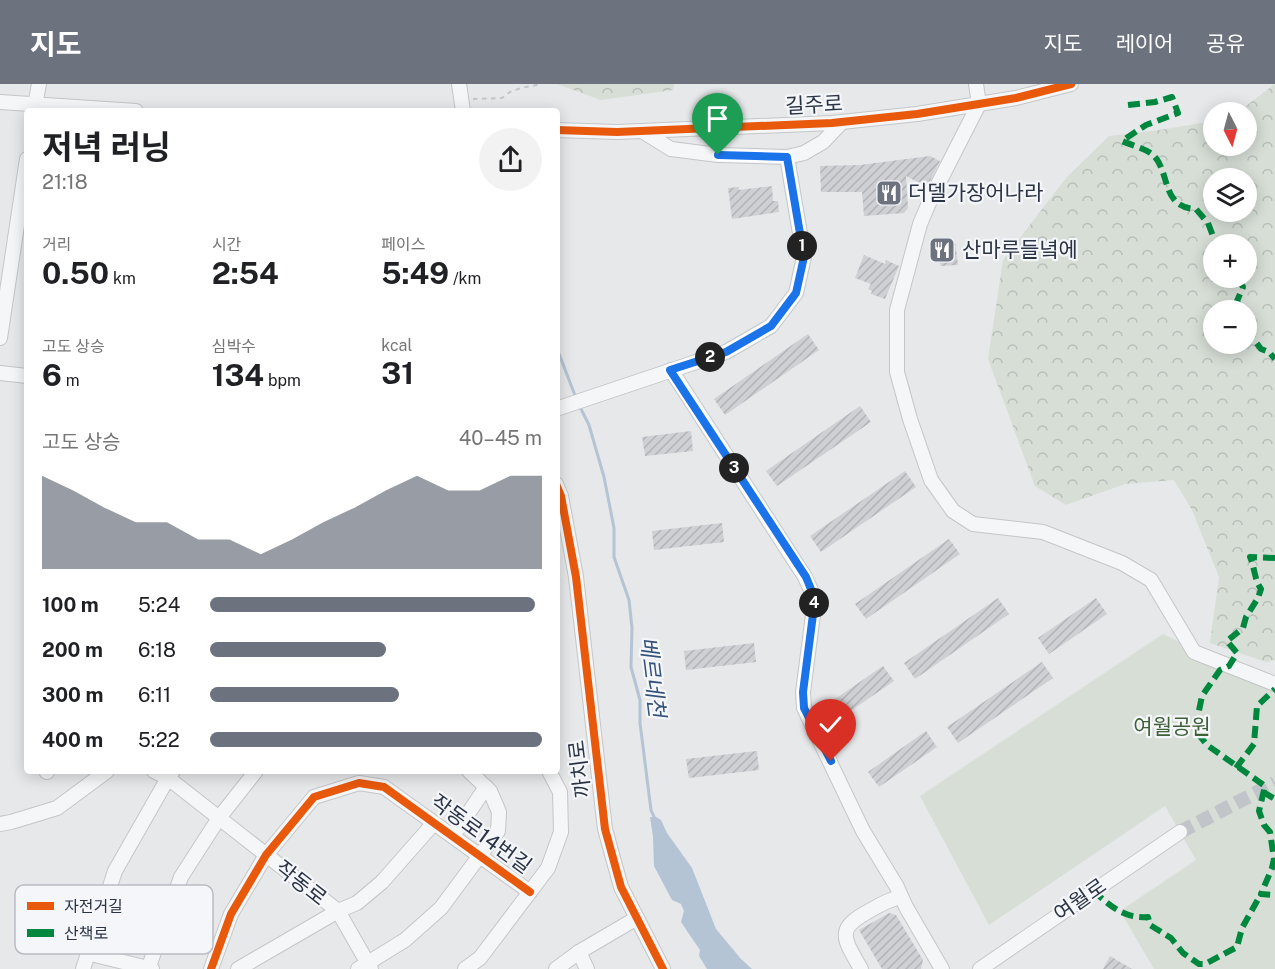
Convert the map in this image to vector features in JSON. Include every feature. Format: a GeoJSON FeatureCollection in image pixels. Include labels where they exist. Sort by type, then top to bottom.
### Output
{"type":"FeatureCollection","features":[{"type":"Feature","properties":{"kind":"street"},"geometry":{"type":"LineString","coordinates":[[0,102],[35,108],[39,84]]}},
{"type":"Feature","properties":{"kind":"street"},"geometry":{"type":"LineString","coordinates":[[459,84],[463,105]]}},
{"type":"Feature","properties":{"kind":"street"},"geometry":{"type":"LineString","coordinates":[[976,84],[979,104],[920,224],[897,310],[897,372],[931,480],[952,511],[973,524],[1044,532],[1122,563],[1151,580],[1194,652],[1275,684]]}},
{"type":"Feature","properties":{"kind":"street","name":"길주로"},"geometry":{"type":"LineString","coordinates":[[560,130],[642,131],[842,122],[917,114],[1016,98],[1071,84]]}},
{"type":"Feature","properties":{"kind":"street"},"geometry":{"type":"LineString","coordinates":[[642,131],[671,149],[718,155],[787,157],[804,153],[823,142],[842,122]]}},
{"type":"Feature","properties":{"kind":"street"},"geometry":{"type":"LineString","coordinates":[[560,408],[726,352],[771,326],[796,293],[804,257],[787,157]]}},
{"type":"Feature","properties":{"kind":"street"},"geometry":{"type":"LineString","coordinates":[[0,338],[24,179]]}},
{"type":"Feature","properties":{"kind":"street"},"geometry":{"type":"LineString","coordinates":[[670,370],[806,577],[815,599],[803,692],[804,708],[863,831],[942,969]]}},
{"type":"Feature","properties":{"kind":"street"},"geometry":{"type":"LineString","coordinates":[[0,374],[24,376]]}},
{"type":"Feature","properties":{"kind":"street","name":"까치로"},"geometry":{"type":"LineString","coordinates":[[560,494],[576,577],[605,829],[621,887],[663,969]]}},
{"type":"Feature","properties":{"kind":"street"},"geometry":{"type":"LineString","coordinates":[[0,824],[57,808],[103,774]]}},
{"type":"Feature","properties":{"kind":"street"},"geometry":{"type":"LineString","coordinates":[[110,885],[115,871],[171,774]]}},
{"type":"Feature","properties":{"kind":"street","name":"작동로"},"geometry":{"type":"LineString","coordinates":[[171,774],[219,818],[338,911],[365,967]]}},
{"type":"Feature","properties":{"kind":"street"},"geometry":{"type":"LineString","coordinates":[[178,885],[181,877],[219,818],[254,774]]}},
{"type":"Feature","properties":{"kind":"street"},"geometry":{"type":"LineString","coordinates":[[365,967],[405,940],[441,908],[498,831],[498,812],[490,791],[471,774]]}},
{"type":"Feature","properties":{"kind":"street"},"geometry":{"type":"LineString","coordinates":[[465,969],[480,958],[548,868],[561,832],[560,792],[551,774]]}},
{"type":"Feature","properties":{"kind":"street","name":"작동로14번길"},"geometry":{"type":"LineString","coordinates":[[211,969],[231,914],[266,855],[314,798],[358,777],[384,787],[530,892]]}},
{"type":"Feature","properties":{"kind":"street"},"geometry":{"type":"LineString","coordinates":[[453,836],[486,787]]}},
{"type":"Feature","properties":{"kind":"street"},"geometry":{"type":"LineString","coordinates":[[238,969],[338,911],[357,903],[382,882],[434,823]]}},
{"type":"Feature","properties":{"kind":"street","name":"여월로"},"geometry":{"type":"LineString","coordinates":[[980,969],[1180,832]]}},
{"type":"Feature","properties":{"kind":"street"},"geometry":{"type":"LineString","coordinates":[[861,969],[848,945],[845,936],[847,928],[852,920],[891,899],[901,897]]}},
{"type":"Feature","properties":{"kind":"street"},"geometry":{"type":"LineString","coordinates":[[556,969],[579,952],[637,918]]}},
{"type":"Feature","properties":{"kind":"street"},"geometry":{"type":"LineString","coordinates":[[579,952],[587,969]]}},
{"type":"Feature","properties":{"kind":"street"},"geometry":{"type":"LineString","coordinates":[[83,969],[87,954]]}},
{"type":"Feature","properties":{"kind":"street"},"geometry":{"type":"LineString","coordinates":[[94,954],[150,969],[155,954]]}},
{"type":"Feature","properties":{"kind":"path"},"geometry":{"type":"LineString","coordinates":[[463,105],[502,98],[521,88],[542,84]]}},
{"type":"Feature","properties":{"kind":"green space"},"geometry":{"type":"Polygon","coordinates":[[[557,84],[674,84],[673,90],[601,100],[557,84]]]}},
{"type":"Feature","properties":{"kind":"green space"},"geometry":{"type":"Polygon","coordinates":[[[1275,84],[1275,660],[1266,662],[1210,643],[1219,577],[1192,510],[1174,480],[1125,484],[1066,505],[1035,486],[988,359],[1003,260],[1066,178],[1109,136],[1203,123],[1203,156],[1257,156],[1257,102],[1251,102],[1275,84]]]}},
{"type":"Feature","properties":{"kind":"green space","name":"여월공원"},"geometry":{"type":"Polygon","coordinates":[[[1163,634],[1275,688],[1275,969],[1154,969],[1120,911],[1196,860],[1165,806],[989,925],[920,796],[1163,634]]]}},
{"type":"Feature","properties":{"kind":"water"},"geometry":{"type":"Polygon","coordinates":[[[650,817],[661,820],[667,833],[692,868],[716,929],[752,969],[707,969],[699,956],[700,950],[681,922],[684,911],[681,904],[672,900],[654,866],[650,817]]]}},
{"type":"Feature","properties":{"kind":"building"},"geometry":{"type":"Polygon","coordinates":[[[930,156],[940,161],[927,187],[906,176],[908,208],[904,213],[864,216],[862,192],[821,192],[820,166],[860,165],[930,156]]]}},
{"type":"Feature","properties":{"kind":"building"},"geometry":{"type":"Polygon","coordinates":[[[772,186],[773,201],[778,201],[779,212],[732,219],[728,188],[739,187],[739,190],[772,186]]]}},
{"type":"Feature","properties":{"kind":"building"},"geometry":{"type":"Polygon","coordinates":[[[955,242],[958,265],[941,266],[934,249],[940,243],[955,242]]]}},
{"type":"Feature","properties":{"kind":"building"},"geometry":{"type":"Polygon","coordinates":[[[864,255],[885,264],[886,260],[899,266],[885,299],[871,294],[872,291],[868,289],[871,284],[855,278],[864,255]]]}},
{"type":"Feature","properties":{"kind":"building"},"geometry":{"type":"Polygon","coordinates":[[[808,334],[819,350],[725,415],[714,399],[808,334]]]}},
{"type":"Feature","properties":{"kind":"building"},"geometry":{"type":"Polygon","coordinates":[[[860,406],[871,422],[777,486],[766,471],[860,406]]]}},
{"type":"Feature","properties":{"kind":"building"},"geometry":{"type":"Polygon","coordinates":[[[691,431],[693,451],[645,456],[642,437],[691,431]]]}},
{"type":"Feature","properties":{"kind":"building"},"geometry":{"type":"Polygon","coordinates":[[[905,471],[916,487],[821,552],[810,536],[905,471]]]}},
{"type":"Feature","properties":{"kind":"building"},"geometry":{"type":"Polygon","coordinates":[[[722,523],[724,542],[654,550],[652,531],[722,523]]]}},
{"type":"Feature","properties":{"kind":"building"},"geometry":{"type":"Polygon","coordinates":[[[949,539],[960,554],[866,619],[855,604],[949,539]]]}},
{"type":"Feature","properties":{"kind":"building"},"geometry":{"type":"Polygon","coordinates":[[[998,598],[1009,614],[915,679],[904,663],[998,598]]]}},
{"type":"Feature","properties":{"kind":"building"},"geometry":{"type":"Polygon","coordinates":[[[1096,598],[1107,614],[1049,654],[1038,638],[1096,598]]]}},
{"type":"Feature","properties":{"kind":"building"},"geometry":{"type":"Polygon","coordinates":[[[754,643],[756,662],[686,670],[684,651],[754,643]]]}},
{"type":"Feature","properties":{"kind":"building"},"geometry":{"type":"Polygon","coordinates":[[[1042,662],[1053,678],[958,743],[947,727],[1042,662]]]}},
{"type":"Feature","properties":{"kind":"building"},"geometry":{"type":"Polygon","coordinates":[[[883,666],[894,681],[836,721],[825,706],[883,666]]]}},
{"type":"Feature","properties":{"kind":"building"},"geometry":{"type":"Polygon","coordinates":[[[926,731],[937,747],[879,787],[868,772],[926,731]]]}},
{"type":"Feature","properties":{"kind":"building"},"geometry":{"type":"Polygon","coordinates":[[[757,751],[759,770],[689,778],[686,759],[757,751]]]}},
{"type":"Feature","properties":{"kind":"building"},"geometry":{"type":"Polygon","coordinates":[[[889,913],[896,915],[923,960],[921,969],[882,969],[859,930],[889,913]]]}},
{"type":"Feature","properties":{"kind":"building"},"geometry":{"type":"Polygon","coordinates":[[[1110,956],[1132,969],[1103,969],[1110,956]]]}},
{"type":"Feature","properties":{"kind":"waterway","name":"베르네천"},"geometry":{"type":"LineString","coordinates":[[560,356],[576,398]]}},
{"type":"Feature","properties":{"kind":"waterway","name":"베르네천"},"geometry":{"type":"LineString","coordinates":[[580,407],[589,425],[604,477],[614,528],[614,557],[629,600],[632,628],[631,667],[640,700],[640,723],[651,810],[655,819]]}},
{"type":"Feature","properties":{"kind":"tunnel"},"geometry":{"type":"LineString","coordinates":[[1180,832],[1275,783]]}},
{"type":"Feature","properties":{"kind":"marked path"},"geometry":{"type":"LineString","coordinates":[[1128,105],[1155,102],[1172,97],[1178,113],[1146,125],[1122,141],[1152,154],[1162,169],[1171,195],[1185,207],[1196,209],[1208,223],[1212,234]]}},
{"type":"Feature","properties":{"kind":"marked path"},"geometry":{"type":"LineString","coordinates":[[1237,300],[1243,288]]}},
{"type":"Feature","properties":{"kind":"marked path"},"geometry":{"type":"LineString","coordinates":[[1257,344],[1275,359]]}},
{"type":"Feature","properties":{"kind":"marked path"},"geometry":{"type":"LineString","coordinates":[[1275,558],[1250,557],[1261,589],[1246,617],[1243,628],[1227,641],[1237,653],[1229,666],[1220,670],[1202,696],[1195,730],[1207,745],[1265,786],[1259,811],[1264,825],[1270,832],[1274,859],[1261,894],[1275,895]]}},
{"type":"Feature","properties":{"kind":"marked path"},"geometry":{"type":"LineString","coordinates":[[1236,768],[1254,744],[1257,706],[1275,689]]}},
{"type":"Feature","properties":{"kind":"marked path"},"geometry":{"type":"LineString","coordinates":[[1263,792],[1275,799]]}},
{"type":"Feature","properties":{"kind":"marked path"},"geometry":{"type":"LineString","coordinates":[[1093,891],[1125,914],[1148,917],[1150,925],[1171,938],[1183,953],[1199,964],[1205,964],[1237,947],[1242,928],[1261,894]]}},
{"type":"Feature","properties":{"kind":"cycle path"},"geometry":{"type":"LineString","coordinates":[[560,130],[617,132],[832,123],[917,114],[1016,98],[1071,84]]}},
{"type":"Feature","properties":{"kind":"cycle path"},"geometry":{"type":"LineString","coordinates":[[560,494],[576,577],[605,829],[621,887],[663,969]]}},
{"type":"Feature","properties":{"kind":"cycle path"},"geometry":{"type":"LineString","coordinates":[[211,969],[231,914],[266,855],[314,797],[359,783],[384,787],[530,892]]}},
{"type":"Feature","properties":{"kind":"place","name":"더델가장어나라"},"geometry":{"type":"Point","coordinates":[889,193]}},
{"type":"Feature","properties":{"kind":"place","name":"산마루들녘에"},"geometry":{"type":"Point","coordinates":[942,250]}},
{"type":"Feature","properties":{"kind":"route"},"geometry":{"type":"LineString","coordinates":[[718,155],[787,157],[804,257],[796,293],[771,326],[726,352],[670,370],[806,577],[815,599],[803,692],[804,708],[831,761]]}}]}
